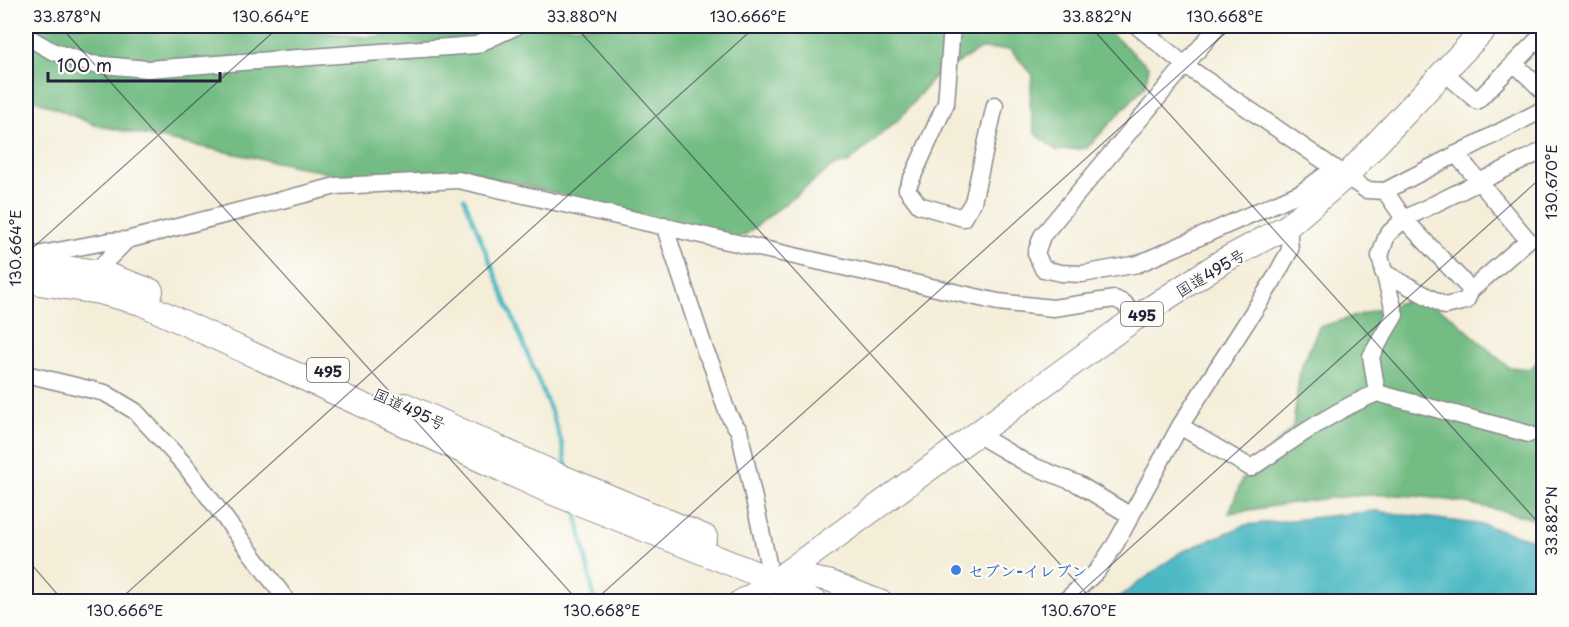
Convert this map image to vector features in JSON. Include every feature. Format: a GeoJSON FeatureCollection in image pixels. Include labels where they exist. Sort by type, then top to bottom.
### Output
{"type":"FeatureCollection","features":[{"type":"Feature","properties":{"kind":"highway","name":"国道495号"},"geometry":{"type":"LineString","coordinates":[[26,272],[141,303],[588,498],[778,572],[978,434],[1134,319],[1223,261],[1288,226],[1486,26]]}},
{"type":"Feature","properties":{"kind":"highway","name":"国道495号"},"geometry":{"type":"LineString","coordinates":[[26,272],[99,272],[182,303],[553,483]]}},
{"type":"Feature","properties":{"kind":"main road"},"geometry":{"type":"LineString","coordinates":[[738,602],[778,572],[830,581],[883,602]]}},
{"type":"Feature","properties":{"kind":"main road"},"geometry":{"type":"LineString","coordinates":[[778,572],[818,602]]}},
{"type":"Feature","properties":{"kind":"street"},"geometry":{"type":"LineString","coordinates":[[26,36],[52,51],[91,64],[148,69],[476,45],[517,26]]}},
{"type":"Feature","properties":{"kind":"street"},"geometry":{"type":"LineString","coordinates":[[952,26],[946,103],[906,189],[919,205],[963,218],[973,202],[995,105]]}},
{"type":"Feature","properties":{"kind":"street"},"geometry":{"type":"LineString","coordinates":[[1137,26],[1186,66],[1366,190],[1385,191],[1544,109]]}},
{"type":"Feature","properties":{"kind":"street"},"geometry":{"type":"LineString","coordinates":[[1218,26],[1042,236],[1036,253],[1043,268],[1061,273],[1082,274],[1138,264],[1302,192],[1340,172]]}},
{"type":"Feature","properties":{"kind":"street"},"geometry":{"type":"LineString","coordinates":[[1443,70],[1477,101],[1544,33]]}},
{"type":"Feature","properties":{"kind":"street"},"geometry":{"type":"LineString","coordinates":[[1514,63],[1544,92]]}},
{"type":"Feature","properties":{"kind":"street"},"geometry":{"type":"LineString","coordinates":[[1377,393],[1371,356],[1395,315],[1380,256],[1387,235],[1404,219],[1544,150]]}},
{"type":"Feature","properties":{"kind":"street"},"geometry":{"type":"LineString","coordinates":[[1383,272],[1445,306],[1466,301],[1470,290],[1528,240],[1456,153]]}},
{"type":"Feature","properties":{"kind":"street"},"geometry":{"type":"LineString","coordinates":[[26,272],[110,240],[127,240],[336,186],[458,180],[1031,307],[1077,306],[1114,299],[1125,304],[1134,319]]}},
{"type":"Feature","properties":{"kind":"street"},"geometry":{"type":"LineString","coordinates":[[1385,191],[1404,219],[1470,290]]}},
{"type":"Feature","properties":{"kind":"street"},"geometry":{"type":"LineString","coordinates":[[664,225],[706,352],[714,367],[730,421],[739,430],[778,572]]}},
{"type":"Feature","properties":{"kind":"street"},"geometry":{"type":"LineString","coordinates":[[1064,602],[1097,572],[1131,516],[1179,426],[1290,250],[1288,226]]}},
{"type":"Feature","properties":{"kind":"street"},"geometry":{"type":"LineString","coordinates":[[99,272],[105,262],[127,240]]}},
{"type":"Feature","properties":{"kind":"street"},"geometry":{"type":"LineString","coordinates":[[26,374],[105,393],[135,411],[184,464],[288,602]]}},
{"type":"Feature","properties":{"kind":"street"},"geometry":{"type":"LineString","coordinates":[[1179,426],[1251,468],[1319,423],[1357,401],[1377,393],[1529,434]]}},
{"type":"Feature","properties":{"kind":"street"},"geometry":{"type":"LineString","coordinates":[[978,434],[1028,464],[1078,484],[1131,516]]}},
{"type":"Feature","properties":{"kind":"green space"},"geometry":{"type":"Polygon","coordinates":[[[26,26],[277,26],[364,37],[485,26],[1102,26],[1149,67],[1145,86],[1087,148],[1057,151],[1035,133],[1030,103],[1032,74],[1010,49],[980,49],[934,77],[901,117],[848,163],[833,166],[745,235],[730,239],[509,181],[425,173],[344,176],[95,125],[26,96],[26,26]]]}},
{"type":"Feature","properties":{"kind":"green space"},"geometry":{"type":"Polygon","coordinates":[[[1412,294],[1451,316],[1508,367],[1531,369],[1543,354],[1543,522],[1472,504],[1398,495],[1334,498],[1229,513],[1242,480],[1293,427],[1300,370],[1319,327],[1402,302],[1412,294]]]}},
{"type":"Feature","properties":{"kind":"water"},"geometry":{"type":"Polygon","coordinates":[[[1376,511],[1484,525],[1543,543],[1543,601],[1114,601],[1181,552],[1246,525],[1376,511]]]}},
{"type":"Feature","properties":{"kind":"waterway"},"geometry":{"type":"LineString","coordinates":[[464,198],[552,414],[567,469]]}},
{"type":"Feature","properties":{"kind":"waterway"},"geometry":{"type":"LineString","coordinates":[[576,511],[595,602]]}},
{"type":"Feature","properties":{"kind":"place","name":"セブン-イレブン"},"geometry":{"type":"Point","coordinates":[956,570]}}]}
